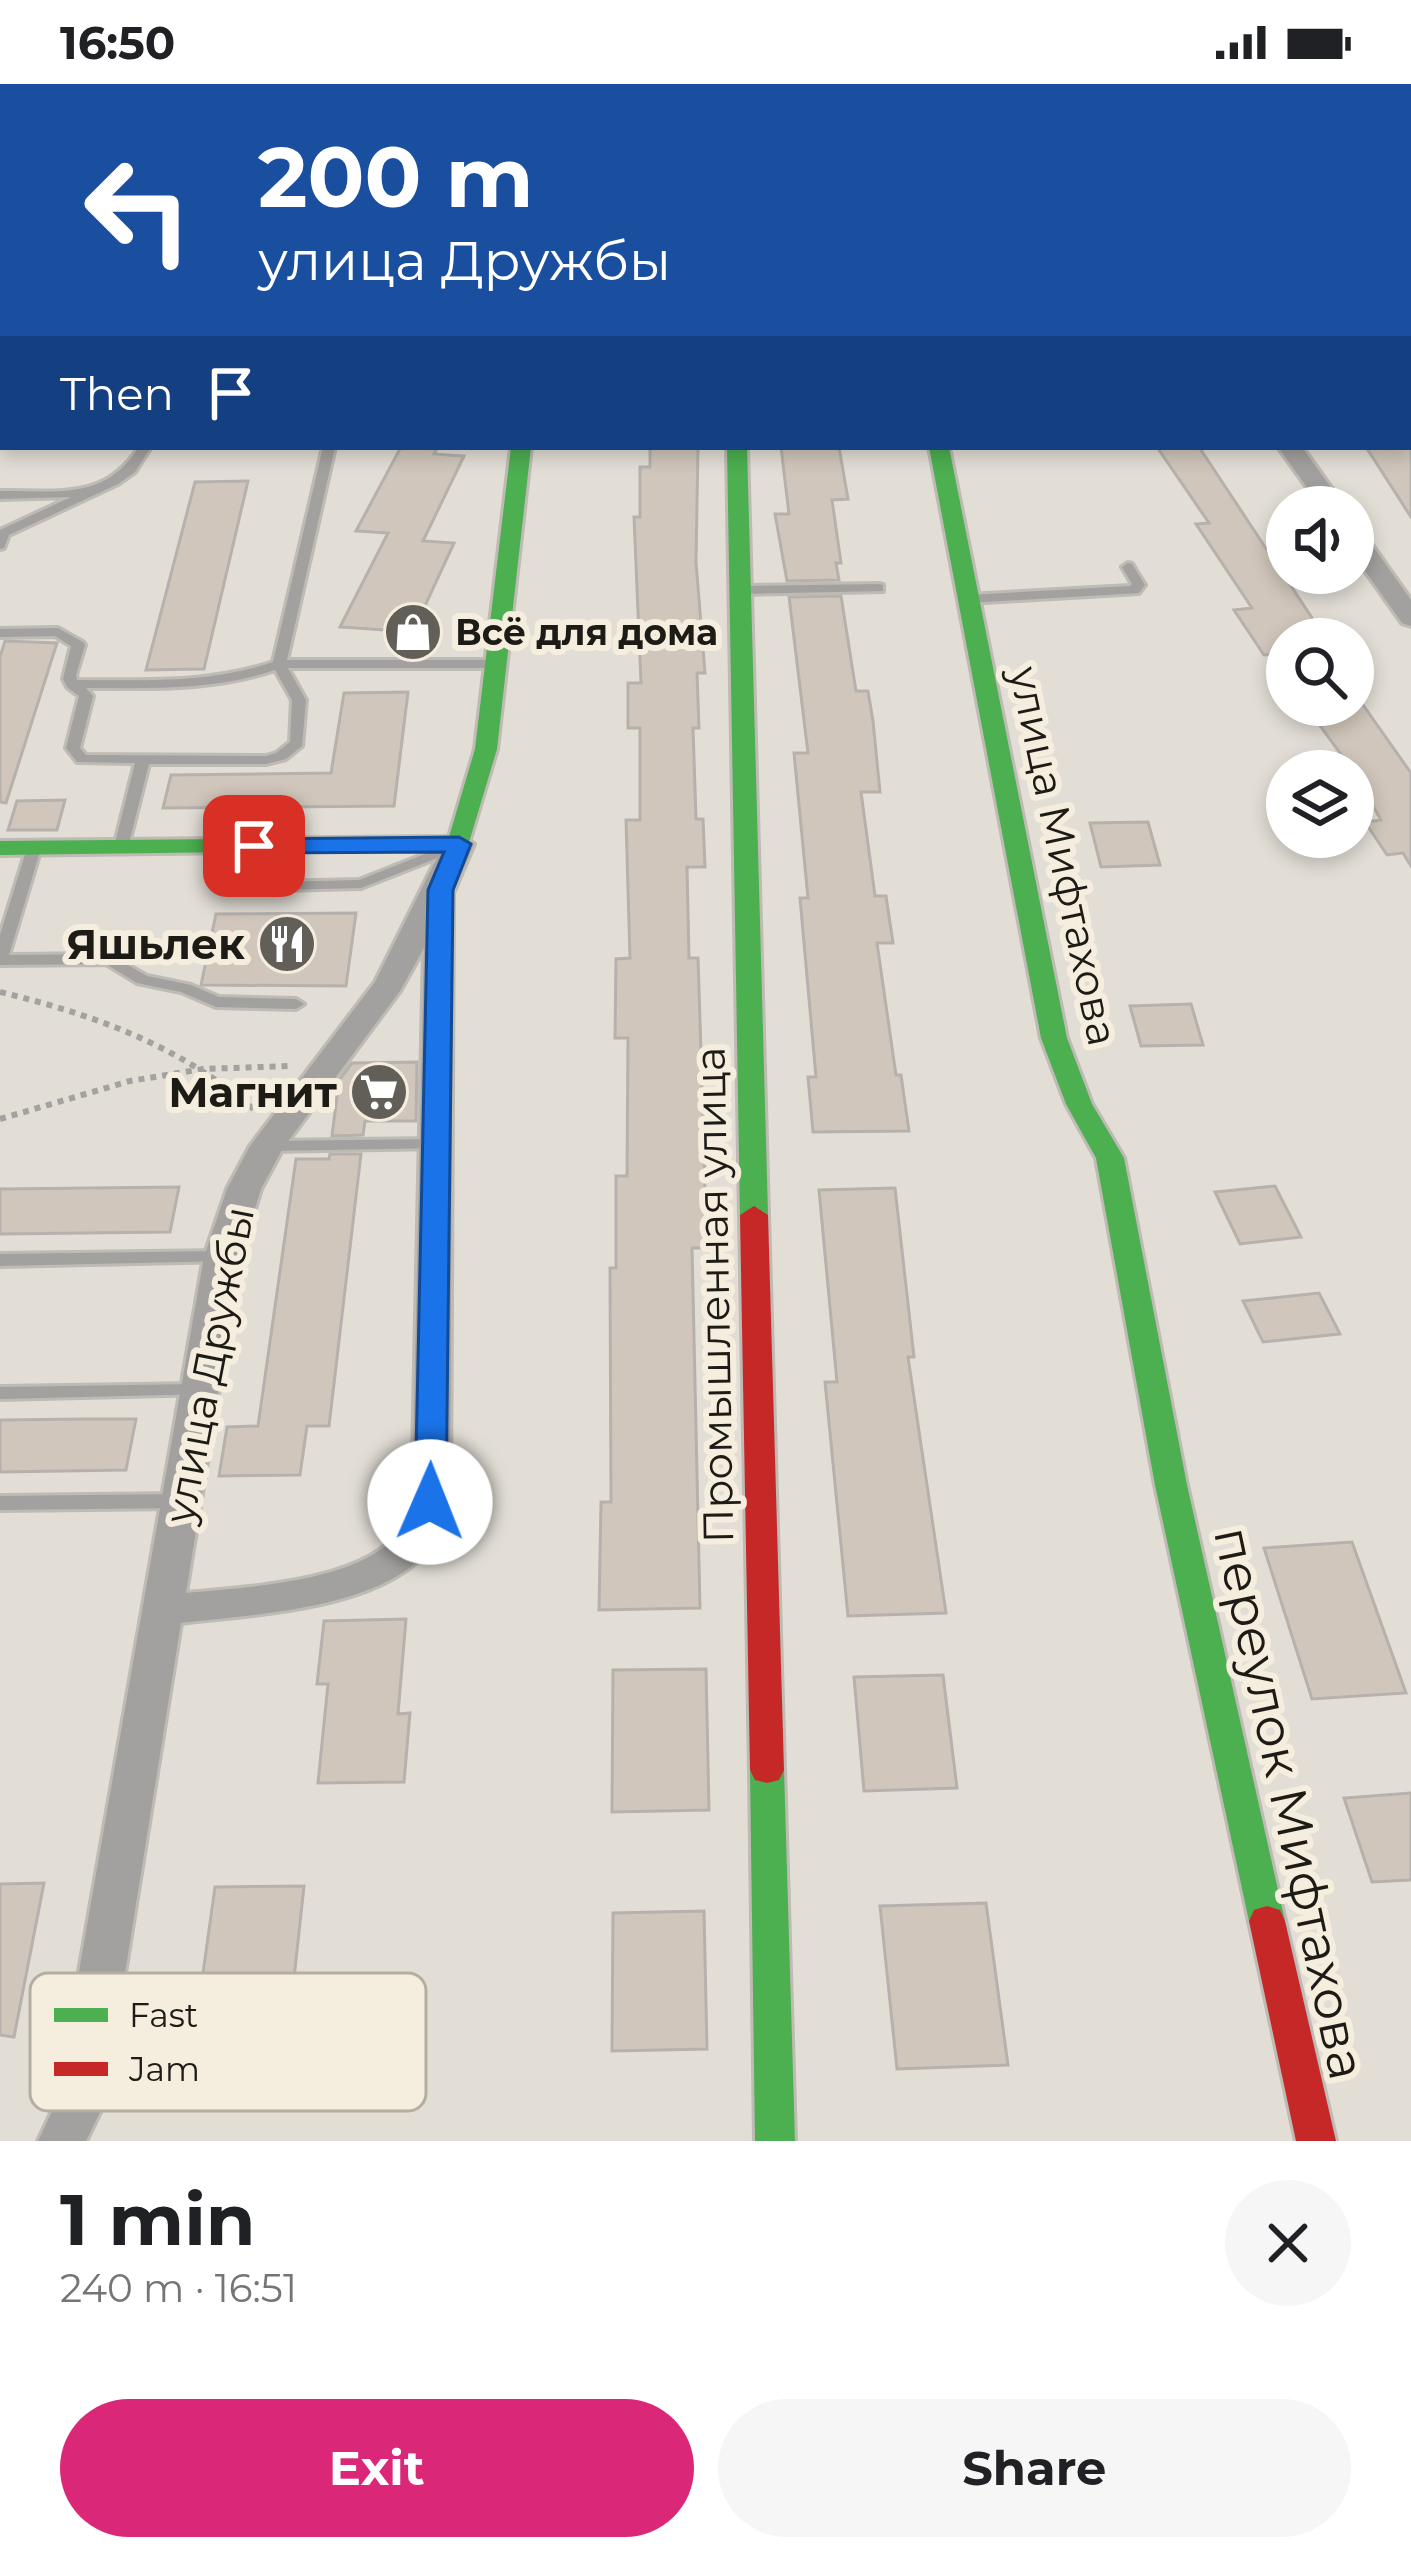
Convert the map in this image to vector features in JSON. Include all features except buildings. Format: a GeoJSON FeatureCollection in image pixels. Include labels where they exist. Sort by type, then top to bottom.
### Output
{"type":"FeatureCollection","features":[{"type":"Feature","properties":{"kind":"street","name":"улица Дружбы"},"geometry":{"type":"LineString","coordinates":[[102,1973],[222,1257],[244,1190],[272,1140],[389,984],[459,844],[476,797],[521,450]]}},
{"type":"Feature","properties":{"kind":"street","name":"Промышленная улица"},"geometry":{"type":"LineString","coordinates":[[737,450],[775,2141]]}},
{"type":"Feature","properties":{"kind":"street","name":"улица Мифтахова"},"geometry":{"type":"LineString","coordinates":[[940,450],[1054,1038],[1079,1104],[1110,1158],[1171,1485]]}},
{"type":"Feature","properties":{"kind":"street"},"geometry":{"type":"LineString","coordinates":[[1292,450],[1318,486]]}},
{"type":"Feature","properties":{"kind":"street"},"geometry":{"type":"LineString","coordinates":[[1374,566],[1411,618]]}},
{"type":"Feature","properties":{"kind":"street"},"geometry":{"type":"LineString","coordinates":[[0,848],[459,844]]}},
{"type":"Feature","properties":{"kind":"street","name":"улица Дружбы"},"geometry":{"type":"LineString","coordinates":[[162,1611],[364,1576],[398,1556],[417,1536],[430,1502],[440,890]]}},
{"type":"Feature","properties":{"kind":"street","name":"переулок Мифтахова"},"geometry":{"type":"LineString","coordinates":[[1171,1485],[1316,2141]]}},
{"type":"Feature","properties":{"kind":"street","name":"улица Дружбы"},"geometry":{"type":"LineString","coordinates":[[62,2141],[77,2111]]}},
{"type":"Feature","properties":{"kind":"lane"},"geometry":{"type":"LineString","coordinates":[[0,545],[4,533],[92,493],[131,469],[143,450]]}},
{"type":"Feature","properties":{"kind":"lane"},"geometry":{"type":"LineString","coordinates":[[0,633],[58,632],[78,645],[69,675],[86,696],[74,754],[93,762],[266,760],[292,750],[297,743],[300,705],[279,664],[328,450]]}},
{"type":"Feature","properties":{"kind":"lane"},"geometry":{"type":"LineString","coordinates":[[0,495],[92,493]]}},
{"type":"Feature","properties":{"kind":"lane"},"geometry":{"type":"LineString","coordinates":[[968,599],[1134,590],[1139,585],[1128,566]]}},
{"type":"Feature","properties":{"kind":"lane"},"geometry":{"type":"LineString","coordinates":[[740,590],[879,588]]}},
{"type":"Feature","properties":{"kind":"lane"},"geometry":{"type":"LineString","coordinates":[[72,684],[203,683],[279,664],[496,664]]}},
{"type":"Feature","properties":{"kind":"lane"},"geometry":{"type":"LineString","coordinates":[[121,847],[142,761]]}},
{"type":"Feature","properties":{"kind":"lane"},"geometry":{"type":"LineString","coordinates":[[229,887],[361,884],[459,844]]}},
{"type":"Feature","properties":{"kind":"lane"},"geometry":{"type":"LineString","coordinates":[[34,848],[0,960],[109,959],[142,980],[185,988],[216,1002],[296,1004]]}},
{"type":"Feature","properties":{"kind":"lane"},"geometry":{"type":"LineString","coordinates":[[272,1140],[436,1144]]}},
{"type":"Feature","properties":{"kind":"lane"},"geometry":{"type":"LineString","coordinates":[[0,1260],[222,1257]]}},
{"type":"Feature","properties":{"kind":"lane"},"geometry":{"type":"LineString","coordinates":[[0,1393],[199,1390]]}},
{"type":"Feature","properties":{"kind":"lane"},"geometry":{"type":"LineString","coordinates":[[0,1503],[181,1501]]}},
{"type":"Feature","properties":{"kind":"path"},"geometry":{"type":"LineString","coordinates":[[0,992],[105,1021],[203,1069],[272,1140]]}},
{"type":"Feature","properties":{"kind":"path"},"geometry":{"type":"LineString","coordinates":[[0,1119],[130,1081],[203,1069],[330,1067]]}},
{"type":"Feature","properties":{"kind":"traffic: fast"},"geometry":{"type":"LineString","coordinates":[[0,848],[459,844],[486,749],[521,450]]}},
{"type":"Feature","properties":{"kind":"traffic: fast"},"geometry":{"type":"LineString","coordinates":[[737,450],[754,1215]]}},
{"type":"Feature","properties":{"kind":"traffic: fast"},"geometry":{"type":"LineString","coordinates":[[940,450],[1054,1038],[1079,1104],[1110,1158],[1171,1485],[1267,1921]]}},
{"type":"Feature","properties":{"kind":"traffic: fast"},"geometry":{"type":"LineString","coordinates":[[767,1770],[775,2141]]}},
{"type":"Feature","properties":{"kind":"traffic: jam"},"geometry":{"type":"LineString","coordinates":[[754,1215],[767,1770]]}},
{"type":"Feature","properties":{"kind":"traffic: jam"},"geometry":{"type":"LineString","coordinates":[[1267,1921],[1316,2141]]}},
{"type":"Feature","properties":{"kind":"place","name":"Всё для дома"},"geometry":{"type":"Point","coordinates":[413,632]}},
{"type":"Feature","properties":{"kind":"place","name":"Яшьлек"},"geometry":{"type":"Point","coordinates":[287,944]}},
{"type":"Feature","properties":{"kind":"place","name":"Магнит"},"geometry":{"type":"Point","coordinates":[379,1092]}},
{"type":"Feature","properties":{"kind":"route"},"geometry":{"type":"LineString","coordinates":[[254,846],[459,844],[440,890],[430,1502]]}}]}
